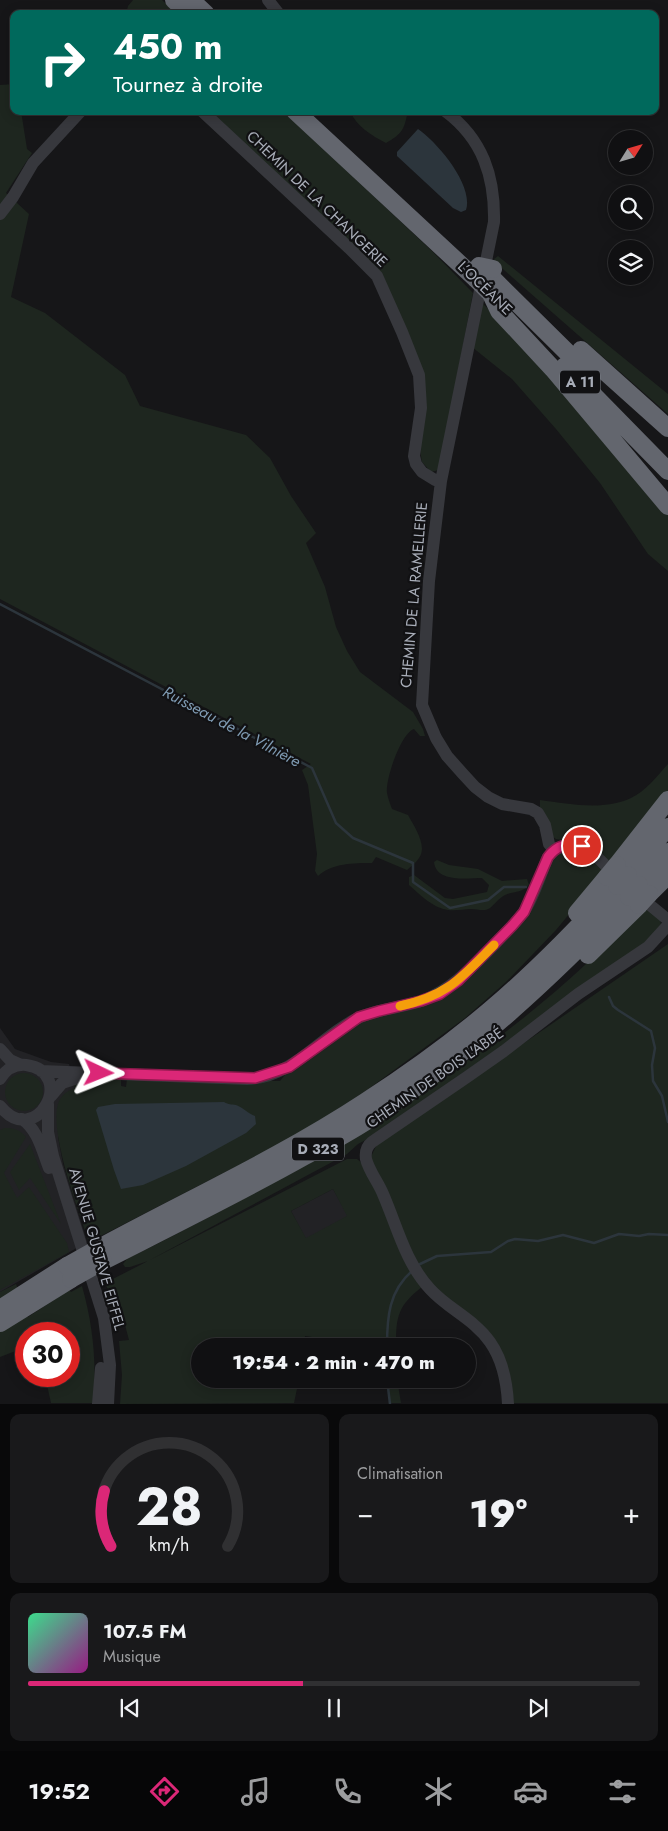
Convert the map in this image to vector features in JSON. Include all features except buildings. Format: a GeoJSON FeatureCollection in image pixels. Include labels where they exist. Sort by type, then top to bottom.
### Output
{"type":"FeatureCollection","features":[{"type":"Feature","properties":{"kind":"highway"},"geometry":{"type":"LineString","coordinates":[[174,0],[185,10]]}},
{"type":"Feature","properties":{"kind":"highway"},"geometry":{"type":"LineString","coordinates":[[191,0],[202,10]]}},
{"type":"Feature","properties":{"kind":"highway","name":"L’OCÉANE"},"geometry":{"type":"LineString","coordinates":[[300,115],[486,279],[668,471]]}},
{"type":"Feature","properties":{"kind":"highway","name":"L’OCÉANE"},"geometry":{"type":"LineString","coordinates":[[316,115],[668,454]]}},
{"type":"Feature","properties":{"kind":"highway"},"geometry":{"type":"LineString","coordinates":[[486,279],[668,428]]}},
{"type":"Feature","properties":{"kind":"highway"},"geometry":{"type":"LineString","coordinates":[[486,279],[499,311],[553,368],[668,506]]}},
{"type":"Feature","properties":{"kind":"highway"},"geometry":{"type":"LineString","coordinates":[[510,1003],[539,997],[592,951],[628,885],[668,800]]}},
{"type":"Feature","properties":{"kind":"highway","name":"D 323"},"geometry":{"type":"LineString","coordinates":[[628,885],[668,827]]}},
{"type":"Feature","properties":{"kind":"highway","name":"D 323"},"geometry":{"type":"LineString","coordinates":[[0,1309],[101,1255],[249,1187],[377,1115],[449,1062],[510,1003],[561,944],[668,852]]}},
{"type":"Feature","properties":{"kind":"highway"},"geometry":{"type":"LineString","coordinates":[[628,885],[668,874]]}},
{"type":"Feature","properties":{"kind":"highway","name":"D 323"},"geometry":{"type":"LineString","coordinates":[[0,1324],[69,1273]]}},
{"type":"Feature","properties":{"kind":"street"},"geometry":{"type":"LineString","coordinates":[[268,0],[277,10]]}},
{"type":"Feature","properties":{"kind":"street"},"geometry":{"type":"LineString","coordinates":[[0,214],[13,197],[33,162],[77,115]]}},
{"type":"Feature","properties":{"kind":"street","name":"CHEMIN DE LA CHANGERIE"},"geometry":{"type":"LineString","coordinates":[[206,115],[377,276],[419,375],[421,408],[414,456],[416,464],[422,472],[435,480],[441,481]]}},
{"type":"Feature","properties":{"kind":"street","name":"CHEMIN DE LA RAMELLERIE"},"geometry":{"type":"LineString","coordinates":[[450,115],[462,126],[484,157],[493,188],[494,222],[441,481],[429,581],[422,705],[436,738],[447,756],[475,788],[502,804],[531,809],[538,814],[545,825],[550,844],[554,850]]}},
{"type":"Feature","properties":{"kind":"street"},"geometry":{"type":"LineString","coordinates":[[0,1049],[10,1060],[21,1065],[32,1066],[41,1071],[247,1079],[264,1077],[289,1067],[359,1017],[421,1001],[440,994],[458,981],[524,912],[548,857],[554,850],[572,844],[586,849],[668,920]]}},
{"type":"Feature","properties":{"kind":"street","name":"CHEMIN DE BOIS L'ABBÉ"},"geometry":{"type":"LineString","coordinates":[[508,1404],[506,1382],[500,1361],[490,1342],[472,1322],[430,1289],[408,1257],[385,1198],[368,1163],[367,1149],[372,1142],[474,1072],[578,994],[648,947],[668,925]]}},
{"type":"Feature","properties":{"kind":"street"},"geometry":{"type":"LineString","coordinates":[[0,1079],[10,1068],[21,1065]]}},
{"type":"Feature","properties":{"kind":"street","name":"AVENUE GUSTAVE EIFFEL"},"geometry":{"type":"LineString","coordinates":[[41,1071],[48,1080],[48,1123],[53,1156],[104,1318],[110,1365],[108,1404]]}},
{"type":"Feature","properties":{"kind":"street"},"geometry":{"type":"LineString","coordinates":[[22,1119],[34,1117],[41,1113],[59,1086],[66,1082],[99,1073]]}},
{"type":"Feature","properties":{"kind":"street","name":"AVENUE GUSTAVE EIFFEL"},"geometry":{"type":"LineString","coordinates":[[0,1106],[11,1116],[22,1119],[33,1128],[75,1246],[96,1321],[100,1351],[98,1404]]}},
{"type":"Feature","properties":{"kind":"shaded area"},"geometry":{"type":"Polygon","coordinates":[[[133,0],[162,0],[173,10],[127,10],[133,0]]]}},
{"type":"Feature","properties":{"kind":"shaded area"},"geometry":{"type":"Polygon","coordinates":[[[10,84],[10,115],[22,115],[27,149],[32,153],[6,193],[29,214],[11,297],[45,313],[125,375],[140,406],[246,435],[270,458],[291,496],[316,533],[306,543],[325,587],[336,627],[347,651],[360,672],[413,712],[423,729],[425,736],[420,736],[414,729],[404,739],[391,768],[387,787],[387,795],[392,809],[408,815],[421,842],[422,848],[419,858],[407,870],[376,857],[372,863],[336,866],[318,876],[315,871],[317,854],[308,785],[302,770],[311,764],[0,599],[0,85],[10,84]]]}},
{"type":"Feature","properties":{"kind":"shaded area"},"geometry":{"type":"Polygon","coordinates":[[[211,115],[287,115],[433,252],[473,293],[439,470],[431,472],[422,462],[420,450],[426,395],[380,277],[211,115]]]}},
{"type":"Feature","properties":{"kind":"shaded area"},"geometry":{"type":"Polygon","coordinates":[[[352,115],[407,115],[401,132],[386,143],[370,134],[352,115]]]}},
{"type":"Feature","properties":{"kind":"shaded area"},"geometry":{"type":"Polygon","coordinates":[[[418,129],[435,144],[452,165],[465,189],[466,210],[461,212],[453,208],[397,156],[397,152],[418,129]]]}},
{"type":"Feature","properties":{"kind":"shaded area"},"geometry":{"type":"Polygon","coordinates":[[[498,256],[668,394],[668,414],[496,263],[494,259],[498,256]]]}},
{"type":"Feature","properties":{"kind":"shaded area"},"geometry":{"type":"Polygon","coordinates":[[[482,303],[500,320],[668,513],[668,571],[648,554],[600,483],[556,429],[512,379],[472,347],[482,303]]]}},
{"type":"Feature","properties":{"kind":"shaded area"},"geometry":{"type":"Polygon","coordinates":[[[668,764],[668,792],[608,864],[596,846],[553,837],[540,808],[540,800],[586,805],[621,802],[642,791],[668,764]]]}},
{"type":"Feature","properties":{"kind":"shaded area"},"geometry":{"type":"Polygon","coordinates":[[[567,849],[585,852],[603,870],[603,873],[556,930],[506,982],[465,1018],[367,1090],[301,1133],[89,1242],[66,1173],[56,1117],[61,1098],[69,1090],[75,1088],[73,1083],[95,1078],[121,1079],[121,1086],[126,1087],[127,1079],[280,1081],[288,1071],[336,1037],[342,1035],[352,1025],[424,1003],[501,945],[552,861],[559,853],[567,849]]]}},
{"type":"Feature","properties":{"kind":"shaded area"},"geometry":{"type":"Polygon","coordinates":[[[437,860],[449,865],[478,869],[502,881],[527,879],[529,885],[521,891],[505,895],[485,910],[442,909],[427,900],[409,885],[409,877],[414,875],[445,898],[453,899],[487,892],[489,885],[482,878],[453,878],[446,876],[436,869],[434,862],[437,860]]]}},
{"type":"Feature","properties":{"kind":"shaded area"},"geometry":{"type":"Polygon","coordinates":[[[646,907],[660,920],[661,924],[650,941],[377,1134],[358,1144],[347,1154],[148,1261],[125,1267],[123,1264],[127,1259],[229,1207],[328,1151],[472,1058],[551,995],[646,907]]]}},
{"type":"Feature","properties":{"kind":"shaded area"},"geometry":{"type":"Polygon","coordinates":[[[668,944],[668,1403],[511,1403],[503,1360],[439,1294],[415,1263],[370,1159],[377,1144],[668,944]]]}},
{"type":"Feature","properties":{"kind":"shaded area"},"geometry":{"type":"Polygon","coordinates":[[[0,1028],[15,1049],[51,1062],[69,1064],[75,1088],[58,1137],[63,1164],[87,1242],[0,1292],[0,1028]]]}},
{"type":"Feature","properties":{"kind":"shaded area"},"geometry":{"type":"Polygon","coordinates":[[[24,1073],[38,1078],[43,1092],[38,1106],[24,1111],[10,1106],[5,1092],[10,1078],[24,1073]]]}},
{"type":"Feature","properties":{"kind":"shaded area"},"geometry":{"type":"Polygon","coordinates":[[[224,1102],[236,1105],[255,1116],[256,1124],[246,1133],[186,1166],[143,1185],[121,1189],[96,1110],[98,1107],[115,1104],[224,1102]]]}},
{"type":"Feature","properties":{"kind":"shaded area"},"geometry":{"type":"Polygon","coordinates":[[[5,1128],[17,1130],[26,1137],[4,1173],[17,1198],[29,1187],[67,1243],[69,1252],[0,1290],[0,1130],[5,1128]]]}},
{"type":"Feature","properties":{"kind":"shaded area"},"geometry":{"type":"Polygon","coordinates":[[[30,1144],[61,1224],[30,1178],[19,1190],[10,1172],[30,1144]]]}},
{"type":"Feature","properties":{"kind":"shaded area"},"geometry":{"type":"Polygon","coordinates":[[[347,1159],[357,1159],[364,1165],[423,1286],[403,1306],[398,1319],[396,1338],[319,1338],[305,1336],[305,1338],[191,1338],[191,1388],[297,1388],[294,1403],[120,1404],[122,1375],[119,1341],[129,1340],[124,1321],[116,1322],[112,1298],[105,1283],[347,1159]],[[333,1189],[291,1211],[306,1238],[347,1216],[333,1189]]]}},
{"type":"Feature","properties":{"kind":"shaded area"},"geometry":{"type":"Polygon","coordinates":[[[333,1189],[348,1216],[306,1239],[291,1211],[333,1189]]]}},
{"type":"Feature","properties":{"kind":"shaded area"},"geometry":{"type":"Polygon","coordinates":[[[16,1284],[28,1317],[69,1290],[71,1292],[82,1286],[93,1344],[95,1373],[93,1403],[51,1403],[47,1387],[80,1387],[80,1322],[15,1322],[15,1351],[0,1357],[0,1292],[16,1284]]]}},
{"type":"Feature","properties":{"kind":"shaded area"},"geometry":{"type":"Polygon","coordinates":[[[388,1388],[398,1388],[401,1403],[390,1403],[388,1388]]]}},
{"type":"Feature","properties":{"kind":"waterway","name":"Ruisseau de la Vilnière"},"geometry":{"type":"LineString","coordinates":[[0,604],[312,768],[336,823],[353,838],[413,863],[413,882],[450,908],[488,900],[504,887],[526,887]]}},
{"type":"Feature","properties":{"kind":"waterway","name":"Ruisseau de la Vilnière"},"geometry":{"type":"LineString","coordinates":[[609,997],[613,1006],[651,1031],[655,1048],[652,1065],[653,1081],[662,1096],[668,1122]]}},
{"type":"Feature","properties":{"kind":"waterway"},"geometry":{"type":"LineString","coordinates":[[418,1265],[437,1256],[491,1252],[508,1241],[515,1239],[538,1241],[563,1235],[594,1243],[619,1234],[639,1236],[649,1234],[668,1235]]}},
{"type":"Feature","properties":{"kind":"waterway"},"geometry":{"type":"LineString","coordinates":[[387,1338],[389,1315],[394,1296],[398,1287],[412,1271]]}},
{"type":"Feature","properties":{"kind":"waterway"},"geometry":{"type":"LineString","coordinates":[[388,1388],[390,1404]]}},
{"type":"Feature","properties":{"kind":"slow traffic"},"geometry":{"type":"LineString","coordinates":[[400,1006],[440,994],[458,981],[494,945]]}},
{"type":"Feature","properties":{"kind":"route"},"geometry":{"type":"LineString","coordinates":[[99,1073],[247,1079],[264,1077],[289,1067],[359,1017],[421,1001],[440,994],[458,981],[524,912],[548,857],[554,850],[572,844],[582,846]]}}]}
